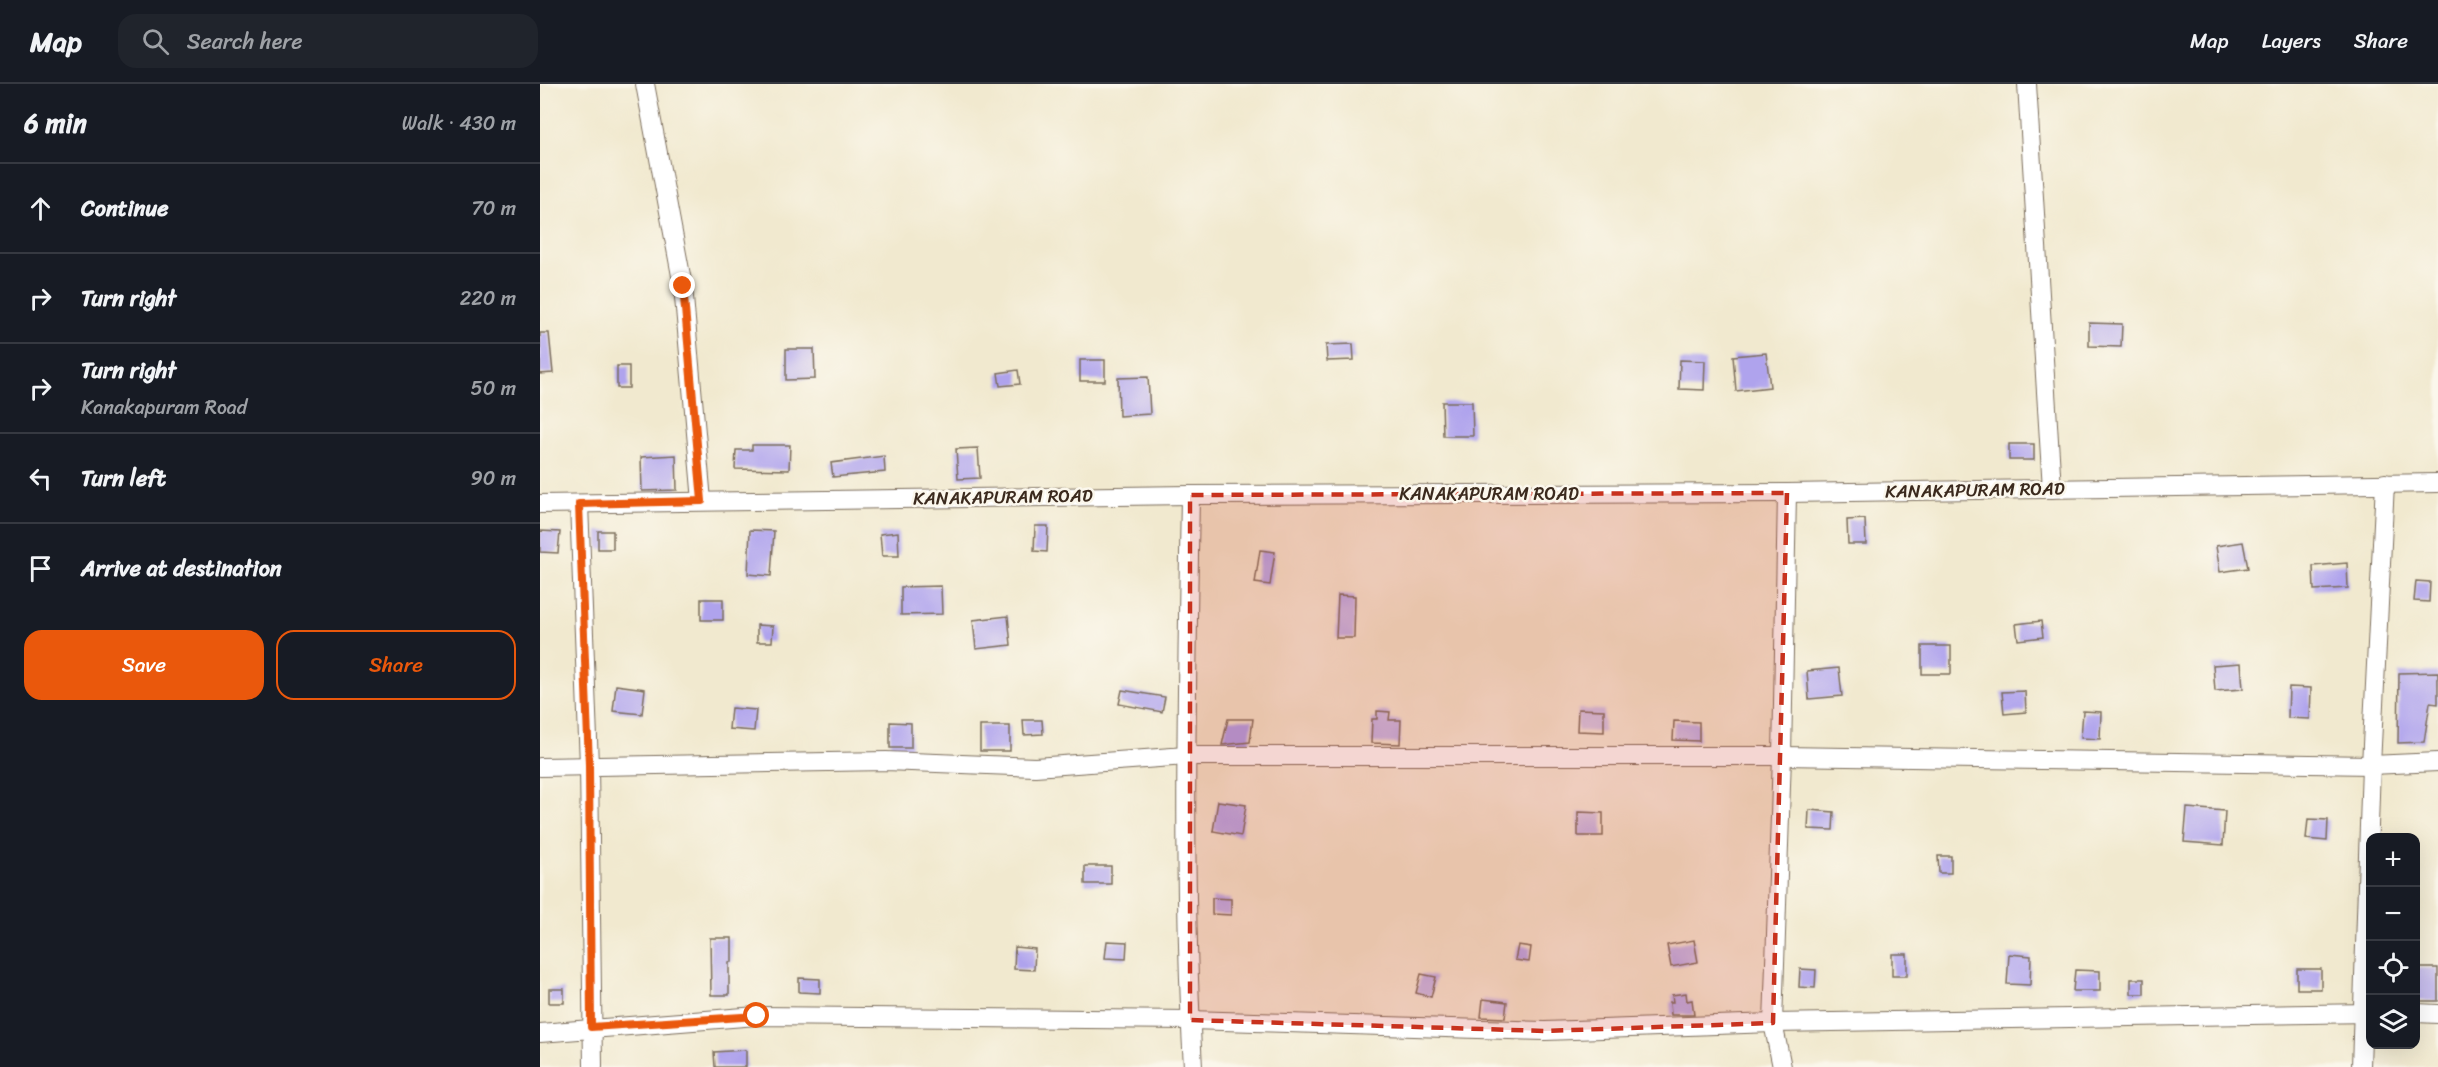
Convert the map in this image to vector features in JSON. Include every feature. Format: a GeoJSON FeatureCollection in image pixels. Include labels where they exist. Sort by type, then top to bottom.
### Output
{"type":"FeatureCollection","features":[{"type":"Feature","properties":{"kind":"street"},"geometry":{"type":"LineString","coordinates":[[645,84],[683,286],[702,501]]}},
{"type":"Feature","properties":{"kind":"street"},"geometry":{"type":"LineString","coordinates":[[2027,84],[2052,489]]}},
{"type":"Feature","properties":{"kind":"street"},"geometry":{"type":"LineString","coordinates":[[2366,995],[2371,765],[2385,483]]}},
{"type":"Feature","properties":{"kind":"street","name":"KANAKAPURAM ROAD"},"geometry":{"type":"LineString","coordinates":[[540,504],[1190,495],[1786,493],[2438,483]]}},
{"type":"Feature","properties":{"kind":"street"},"geometry":{"type":"LineString","coordinates":[[1782,1067],[1773,1023],[1782,756],[1786,493]]}},
{"type":"Feature","properties":{"kind":"street"},"geometry":{"type":"LineString","coordinates":[[1190,495],[1186,756],[1193,1067]]}},
{"type":"Feature","properties":{"kind":"street"},"geometry":{"type":"LineString","coordinates":[[579,504],[589,765],[593,1067]]}},
{"type":"Feature","properties":{"kind":"street"},"geometry":{"type":"LineString","coordinates":[[540,767],[886,761],[1035,767],[1186,756],[1782,756],[2371,765],[2438,762]]}},
{"type":"Feature","properties":{"kind":"street"},"geometry":{"type":"LineString","coordinates":[[540,1033],[591,1027],[757,1016],[1191,1020],[1545,1031],[1773,1023],[2366,1013],[2361,1067]]}},
{"type":"Feature","properties":{"kind":"street"},"geometry":{"type":"LineString","coordinates":[[2420,1013],[2438,1014]]}},
{"type":"Feature","properties":{"kind":"highlighted area"},"geometry":{"type":"Polygon","coordinates":[[[1787,493],[1773,1023],[1545,1031],[1190,1020],[1190,495],[1787,493]]]}},
{"type":"Feature","properties":{"kind":"building"},"geometry":{"type":"Polygon","coordinates":[[[2089,323],[2122,324],[2121,347],[2089,346],[2089,323]]]}},
{"type":"Feature","properties":{"kind":"building"},"geometry":{"type":"Polygon","coordinates":[[[540,333],[549,333],[553,373],[540,374],[540,333]]]}},
{"type":"Feature","properties":{"kind":"building"},"geometry":{"type":"Polygon","coordinates":[[[1353,344],[1354,360],[1327,361],[1326,345],[1353,344]]]}},
{"type":"Feature","properties":{"kind":"building"},"geometry":{"type":"Polygon","coordinates":[[[786,349],[814,349],[815,379],[786,380],[786,349]]]}},
{"type":"Feature","properties":{"kind":"building"},"geometry":{"type":"Polygon","coordinates":[[[1766,353],[1770,387],[1736,391],[1733,356],[1766,353]]]}},
{"type":"Feature","properties":{"kind":"building"},"geometry":{"type":"Polygon","coordinates":[[[1080,360],[1105,360],[1105,381],[1080,381],[1080,360]]]}},
{"type":"Feature","properties":{"kind":"building"},"geometry":{"type":"Polygon","coordinates":[[[1680,360],[1705,361],[1704,390],[1679,389],[1680,360]]]}},
{"type":"Feature","properties":{"kind":"building"},"geometry":{"type":"Polygon","coordinates":[[[617,366],[629,366],[629,388],[617,388],[617,366]]]}},
{"type":"Feature","properties":{"kind":"building"},"geometry":{"type":"Polygon","coordinates":[[[1018,370],[1020,384],[1000,386],[998,373],[1018,370]]]}},
{"type":"Feature","properties":{"kind":"building"},"geometry":{"type":"Polygon","coordinates":[[[1148,377],[1150,414],[1119,416],[1118,378],[1148,377]]]}},
{"type":"Feature","properties":{"kind":"building"},"geometry":{"type":"Polygon","coordinates":[[[1442,402],[1472,402],[1473,436],[1443,436],[1442,402]]]}},
{"type":"Feature","properties":{"kind":"building"},"geometry":{"type":"Polygon","coordinates":[[[2009,444],[2034,444],[2034,460],[2009,460],[2009,444]]]}},
{"type":"Feature","properties":{"kind":"building"},"geometry":{"type":"Polygon","coordinates":[[[752,445],[790,445],[789,470],[735,469],[736,450],[752,450],[752,445]]]}},
{"type":"Feature","properties":{"kind":"building"},"geometry":{"type":"Polygon","coordinates":[[[978,448],[980,478],[958,479],[956,449],[978,448]]]}},
{"type":"Feature","properties":{"kind":"building"},"geometry":{"type":"Polygon","coordinates":[[[676,455],[677,490],[642,491],[641,457],[676,455]]]}},
{"type":"Feature","properties":{"kind":"building"},"geometry":{"type":"Polygon","coordinates":[[[884,456],[885,472],[833,477],[831,463],[884,456]]]}},
{"type":"Feature","properties":{"kind":"building"},"geometry":{"type":"Polygon","coordinates":[[[1865,519],[1866,544],[1848,544],[1847,520],[1865,519]]]}},
{"type":"Feature","properties":{"kind":"building"},"geometry":{"type":"Polygon","coordinates":[[[1035,526],[1048,526],[1047,552],[1034,551],[1035,526]]]}},
{"type":"Feature","properties":{"kind":"building"},"geometry":{"type":"Polygon","coordinates":[[[750,530],[774,531],[771,576],[748,574],[750,530]]]}},
{"type":"Feature","properties":{"kind":"building"},"geometry":{"type":"Polygon","coordinates":[[[540,531],[560,532],[558,553],[540,552],[540,531]]]}},
{"type":"Feature","properties":{"kind":"building"},"geometry":{"type":"Polygon","coordinates":[[[598,531],[613,531],[613,549],[598,549],[598,531]]]}},
{"type":"Feature","properties":{"kind":"building"},"geometry":{"type":"Polygon","coordinates":[[[898,532],[899,556],[882,556],[880,534],[898,532]]]}},
{"type":"Feature","properties":{"kind":"building"},"geometry":{"type":"Polygon","coordinates":[[[2243,542],[2248,568],[2220,572],[2216,546],[2243,542]]]}},
{"type":"Feature","properties":{"kind":"building"},"geometry":{"type":"Polygon","coordinates":[[[1260,550],[1275,552],[1270,585],[1255,583],[1260,550]]]}},
{"type":"Feature","properties":{"kind":"building"},"geometry":{"type":"Polygon","coordinates":[[[2347,563],[2348,588],[2314,590],[2313,566],[2347,563]]]}},
{"type":"Feature","properties":{"kind":"building"},"geometry":{"type":"Polygon","coordinates":[[[2416,581],[2430,582],[2429,602],[2414,601],[2416,581]]]}},
{"type":"Feature","properties":{"kind":"building"},"geometry":{"type":"Polygon","coordinates":[[[941,586],[942,614],[901,615],[901,587],[941,586]]]}},
{"type":"Feature","properties":{"kind":"building"},"geometry":{"type":"Polygon","coordinates":[[[1338,595],[1355,596],[1354,638],[1336,638],[1338,595]]]}},
{"type":"Feature","properties":{"kind":"building"},"geometry":{"type":"Polygon","coordinates":[[[701,599],[723,599],[723,620],[701,620],[701,599]]]}},
{"type":"Feature","properties":{"kind":"building"},"geometry":{"type":"Polygon","coordinates":[[[1008,616],[1011,645],[976,649],[973,620],[1008,616]]]}},
{"type":"Feature","properties":{"kind":"building"},"geometry":{"type":"Polygon","coordinates":[[[2041,621],[2043,637],[2018,640],[2016,624],[2041,621]]]}},
{"type":"Feature","properties":{"kind":"building"},"geometry":{"type":"Polygon","coordinates":[[[757,625],[773,626],[772,642],[757,642],[757,625]]]}},
{"type":"Feature","properties":{"kind":"building"},"geometry":{"type":"Polygon","coordinates":[[[1922,646],[1951,646],[1951,674],[1922,674],[1922,646]]]}},
{"type":"Feature","properties":{"kind":"building"},"geometry":{"type":"Polygon","coordinates":[[[2241,663],[2243,689],[2215,691],[2213,665],[2241,663]]]}},
{"type":"Feature","properties":{"kind":"building"},"geometry":{"type":"Polygon","coordinates":[[[1839,668],[1842,696],[1809,699],[1807,671],[1839,668]]]}},
{"type":"Feature","properties":{"kind":"building"},"geometry":{"type":"Polygon","coordinates":[[[2438,672],[2438,704],[2430,703],[2424,742],[2398,743],[2399,673],[2438,672]]]}},
{"type":"Feature","properties":{"kind":"building"},"geometry":{"type":"Polygon","coordinates":[[[616,685],[645,689],[642,714],[613,711],[616,685]]]}},
{"type":"Feature","properties":{"kind":"building"},"geometry":{"type":"Polygon","coordinates":[[[2289,687],[2311,688],[2310,719],[2288,718],[2289,687]]]}},
{"type":"Feature","properties":{"kind":"building"},"geometry":{"type":"Polygon","coordinates":[[[1122,690],[1165,697],[1162,712],[1119,704],[1122,690]]]}},
{"type":"Feature","properties":{"kind":"building"},"geometry":{"type":"Polygon","coordinates":[[[2025,691],[2026,712],[2004,714],[2002,692],[2025,691]]]}},
{"type":"Feature","properties":{"kind":"building"},"geometry":{"type":"Polygon","coordinates":[[[731,708],[756,710],[754,731],[729,729],[731,708]]]}},
{"type":"Feature","properties":{"kind":"building"},"geometry":{"type":"Polygon","coordinates":[[[1578,709],[1604,710],[1604,732],[1577,731],[1578,709]]]}},
{"type":"Feature","properties":{"kind":"building"},"geometry":{"type":"Polygon","coordinates":[[[1377,711],[1390,712],[1389,720],[1401,720],[1400,744],[1371,743],[1372,719],[1377,719],[1377,711]]]}},
{"type":"Feature","properties":{"kind":"building"},"geometry":{"type":"Polygon","coordinates":[[[2083,711],[2101,712],[2100,739],[2081,738],[2083,711]]]}},
{"type":"Feature","properties":{"kind":"building"},"geometry":{"type":"Polygon","coordinates":[[[1228,719],[1253,719],[1250,742],[1222,745],[1228,719]]]}},
{"type":"Feature","properties":{"kind":"building"},"geometry":{"type":"Polygon","coordinates":[[[1023,720],[1042,720],[1043,734],[1024,735],[1023,720]]]}},
{"type":"Feature","properties":{"kind":"building"},"geometry":{"type":"Polygon","coordinates":[[[1674,721],[1699,722],[1699,741],[1673,740],[1674,721]]]}},
{"type":"Feature","properties":{"kind":"building"},"geometry":{"type":"Polygon","coordinates":[[[890,722],[911,723],[911,748],[890,748],[890,722]]]}},
{"type":"Feature","properties":{"kind":"building"},"geometry":{"type":"Polygon","coordinates":[[[980,726],[1010,726],[1010,751],[980,751],[980,726]]]}},
{"type":"Feature","properties":{"kind":"building"},"geometry":{"type":"Polygon","coordinates":[[[1218,801],[1246,805],[1241,836],[1213,831],[1218,801]]]}},
{"type":"Feature","properties":{"kind":"building"},"geometry":{"type":"Polygon","coordinates":[[[2187,808],[2225,811],[2223,845],[2184,842],[2187,808]]]}},
{"type":"Feature","properties":{"kind":"building"},"geometry":{"type":"Polygon","coordinates":[[[1809,810],[1834,812],[1833,830],[1808,829],[1809,810]]]}},
{"type":"Feature","properties":{"kind":"building"},"geometry":{"type":"Polygon","coordinates":[[[1578,812],[1603,813],[1603,836],[1578,836],[1578,812]]]}},
{"type":"Feature","properties":{"kind":"building"},"geometry":{"type":"Polygon","coordinates":[[[2308,819],[2328,820],[2327,841],[2306,839],[2308,819]]]}},
{"type":"Feature","properties":{"kind":"building"},"geometry":{"type":"Polygon","coordinates":[[[1938,856],[1951,856],[1951,873],[1939,873],[1938,856]]]}},
{"type":"Feature","properties":{"kind":"building"},"geometry":{"type":"Polygon","coordinates":[[[1085,866],[1111,866],[1111,884],[1085,884],[1085,866]]]}},
{"type":"Feature","properties":{"kind":"building"},"geometry":{"type":"Polygon","coordinates":[[[1212,898],[1231,899],[1231,915],[1212,914],[1212,898]]]}},
{"type":"Feature","properties":{"kind":"building"},"geometry":{"type":"Polygon","coordinates":[[[710,938],[732,938],[729,995],[711,995],[710,938]]]}},
{"type":"Feature","properties":{"kind":"building"},"geometry":{"type":"Polygon","coordinates":[[[1694,940],[1698,962],[1671,967],[1667,945],[1694,940]]]}},
{"type":"Feature","properties":{"kind":"building"},"geometry":{"type":"Polygon","coordinates":[[[1107,941],[1127,942],[1126,959],[1105,958],[1107,941]]]}},
{"type":"Feature","properties":{"kind":"building"},"geometry":{"type":"Polygon","coordinates":[[[1518,945],[1531,947],[1529,962],[1515,960],[1518,945]]]}},
{"type":"Feature","properties":{"kind":"building"},"geometry":{"type":"Polygon","coordinates":[[[1015,947],[1035,949],[1034,970],[1014,969],[1015,947]]]}},
{"type":"Feature","properties":{"kind":"building"},"geometry":{"type":"Polygon","coordinates":[[[1892,954],[1907,954],[1907,976],[1892,976],[1892,954]]]}},
{"type":"Feature","properties":{"kind":"building"},"geometry":{"type":"Polygon","coordinates":[[[2009,954],[2031,956],[2030,985],[2007,984],[2009,954]]]}},
{"type":"Feature","properties":{"kind":"building"},"geometry":{"type":"Polygon","coordinates":[[[2420,968],[2438,968],[2438,1001],[2420,1001],[2420,968]]]}},
{"type":"Feature","properties":{"kind":"building"},"geometry":{"type":"Polygon","coordinates":[[[1800,969],[1816,970],[1815,988],[1799,987],[1800,969]]]}},
{"type":"Feature","properties":{"kind":"building"},"geometry":{"type":"Polygon","coordinates":[[[2297,969],[2321,969],[2321,989],[2297,989],[2297,969]]]}},
{"type":"Feature","properties":{"kind":"building"},"geometry":{"type":"Polygon","coordinates":[[[2075,970],[2100,971],[2100,991],[2073,991],[2075,970]]]}},
{"type":"Feature","properties":{"kind":"building"},"geometry":{"type":"Polygon","coordinates":[[[1421,974],[1436,977],[1431,997],[1416,993],[1421,974]]]}},
{"type":"Feature","properties":{"kind":"building"},"geometry":{"type":"Polygon","coordinates":[[[799,978],[820,979],[820,993],[799,992],[799,978]]]}},
{"type":"Feature","properties":{"kind":"building"},"geometry":{"type":"Polygon","coordinates":[[[2131,979],[2144,979],[2144,994],[2131,994],[2131,979]]]}},
{"type":"Feature","properties":{"kind":"building"},"geometry":{"type":"Polygon","coordinates":[[[549,989],[564,989],[564,1003],[549,1003],[549,989]]]}},
{"type":"Feature","properties":{"kind":"building"},"geometry":{"type":"Polygon","coordinates":[[[1686,993],[1687,1001],[1692,1000],[1694,1015],[1671,1015],[1672,995],[1686,993]]]}},
{"type":"Feature","properties":{"kind":"building"},"geometry":{"type":"Polygon","coordinates":[[[1483,999],[1507,1002],[1505,1018],[1481,1017],[1483,999]]]}},
{"type":"Feature","properties":{"kind":"building"},"geometry":{"type":"Polygon","coordinates":[[[746,1050],[746,1067],[715,1067],[714,1052],[746,1050]]]}},
{"type":"Feature","properties":{"kind":"route"},"geometry":{"type":"LineString","coordinates":[[683,286],[702,501],[579,504],[589,765],[591,1027],[757,1016]]}}]}
